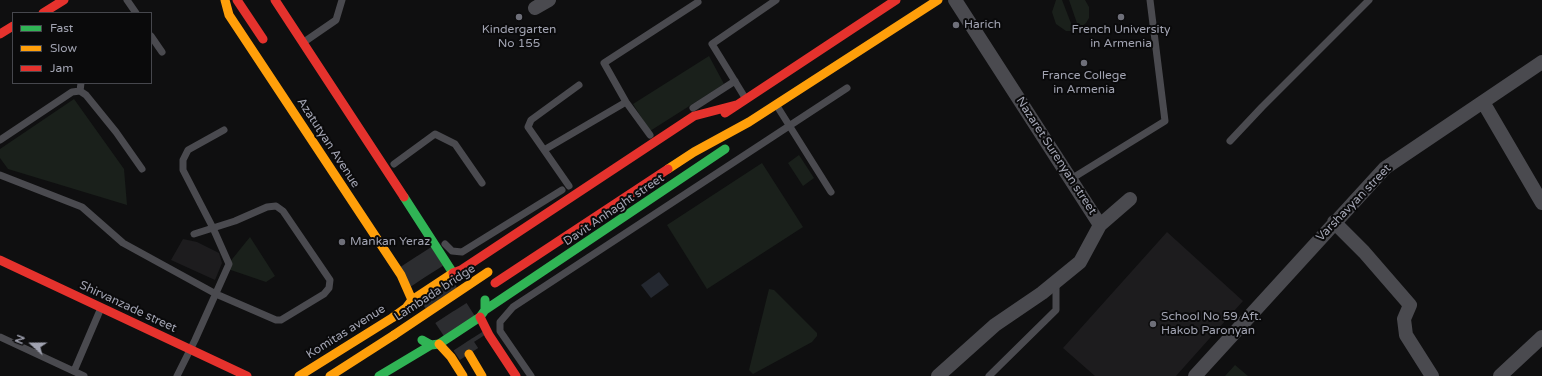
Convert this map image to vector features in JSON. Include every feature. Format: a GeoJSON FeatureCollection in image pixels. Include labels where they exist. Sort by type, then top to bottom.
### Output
{"type":"FeatureCollection","features":[{"type":"Feature","properties":{"kind":"main road"},"geometry":{"type":"LineString","coordinates":[[36,12],[53,7],[64,0]]}},
{"type":"Feature","properties":{"kind":"main road","name":"Azatutyan Avenue"},"geometry":{"type":"LineString","coordinates":[[225,0],[229,15],[401,275],[412,300]]}},
{"type":"Feature","properties":{"kind":"main road"},"geometry":{"type":"LineString","coordinates":[[238,0],[267,46]]}},
{"type":"Feature","properties":{"kind":"main road"},"geometry":{"type":"LineString","coordinates":[[275,0],[309,41],[461,273],[694,116],[736,105]]}},
{"type":"Feature","properties":{"kind":"main road"},"geometry":{"type":"LineString","coordinates":[[717,119],[746,98],[896,0]]}},
{"type":"Feature","properties":{"kind":"main road","name":"Davit Anhaght street"},"geometry":{"type":"LineString","coordinates":[[483,313],[486,291],[694,152],[749,122],[938,0]]}},
{"type":"Feature","properties":{"kind":"main road"},"geometry":{"type":"LineString","coordinates":[[0,34],[12,27]]}},
{"type":"Feature","properties":{"kind":"main road"},"geometry":{"type":"LineString","coordinates":[[0,41],[12,33]]}},
{"type":"Feature","properties":{"kind":"main road","name":"Davit Anhaght street"},"geometry":{"type":"LineString","coordinates":[[483,313],[721,152],[749,122]]}},
{"type":"Feature","properties":{"kind":"main road","name":"Shirvanzade street"},"geometry":{"type":"LineString","coordinates":[[0,260],[100,311],[188,353],[247,376]]}},
{"type":"Feature","properties":{"kind":"main road","name":"Shirvanzade street"},"geometry":{"type":"LineString","coordinates":[[0,267],[100,311]]}},
{"type":"Feature","properties":{"kind":"main road","name":"Lambada bridge"},"geometry":{"type":"LineString","coordinates":[[330,376],[492,270]]}},
{"type":"Feature","properties":{"kind":"main road","name":"Lambada bridge"},"geometry":{"type":"LineString","coordinates":[[406,313],[412,300],[461,273]]}},
{"type":"Feature","properties":{"kind":"main road","name":"Komitas avenue"},"geometry":{"type":"LineString","coordinates":[[299,376],[406,313]]}},
{"type":"Feature","properties":{"kind":"main road"},"geometry":{"type":"LineString","coordinates":[[378,376],[435,345],[483,313],[490,336],[516,376]]}},
{"type":"Feature","properties":{"kind":"main road"},"geometry":{"type":"LineString","coordinates":[[418,336],[435,345],[451,357],[463,376]]}},
{"type":"Feature","properties":{"kind":"main road","name":"Shirvanzade street"},"geometry":{"type":"LineString","coordinates":[[188,353],[227,376]]}},
{"type":"Feature","properties":{"kind":"main road"},"geometry":{"type":"LineString","coordinates":[[469,354],[482,376]]}},
{"type":"Feature","properties":{"kind":"street"},"geometry":{"type":"LineString","coordinates":[[535,8],[549,0]]}},
{"type":"Feature","properties":{"kind":"street","name":"Nazaret Surenyan street"},"geometry":{"type":"LineString","coordinates":[[938,376],[995,325],[1056,282],[1080,262],[1100,225],[955,0]]}},
{"type":"Feature","properties":{"kind":"street","name":"Varshavyan street"},"geometry":{"type":"LineString","coordinates":[[1195,376],[1334,222],[1385,168],[1542,62]]}},
{"type":"Feature","properties":{"kind":"street"},"geometry":{"type":"LineString","coordinates":[[1483,102],[1542,203]]}},
{"type":"Feature","properties":{"kind":"street"},"geometry":{"type":"LineString","coordinates":[[1100,225],[1130,199]]}},
{"type":"Feature","properties":{"kind":"street"},"geometry":{"type":"LineString","coordinates":[[1334,222],[1364,252],[1410,305],[1404,319],[1406,335],[1432,376]]}},
{"type":"Feature","properties":{"kind":"street"},"geometry":{"type":"LineString","coordinates":[[1500,376],[1542,337]]}},
{"type":"Feature","properties":{"kind":"lane"},"geometry":{"type":"LineString","coordinates":[[127,0],[135,12]]}},
{"type":"Feature","properties":{"kind":"lane"},"geometry":{"type":"LineString","coordinates":[[309,41],[336,20],[342,0]]}},
{"type":"Feature","properties":{"kind":"lane"},"geometry":{"type":"LineString","coordinates":[[746,98],[713,43],[776,0]]}},
{"type":"Feature","properties":{"kind":"lane"},"geometry":{"type":"LineString","coordinates":[[1071,180],[1165,121],[1150,0]]}},
{"type":"Feature","properties":{"kind":"lane"},"geometry":{"type":"LineString","coordinates":[[1230,141],[1369,0]]}},
{"type":"Feature","properties":{"kind":"lane"},"geometry":{"type":"LineString","coordinates":[[650,135],[626,102],[604,64],[698,2]]}},
{"type":"Feature","properties":{"kind":"lane"},"geometry":{"type":"LineString","coordinates":[[152,37],[162,52]]}},
{"type":"Feature","properties":{"kind":"lane"},"geometry":{"type":"LineString","coordinates":[[676,119],[735,81]]}},
{"type":"Feature","properties":{"kind":"lane"},"geometry":{"type":"LineString","coordinates":[[80,91],[81,84]]}},
{"type":"Feature","properties":{"kind":"lane"},"geometry":{"type":"LineString","coordinates":[[569,186],[528,127],[531,120],[579,85]]}},
{"type":"Feature","properties":{"kind":"lane"},"geometry":{"type":"LineString","coordinates":[[531,376],[500,331],[500,322],[513,307],[847,88]]}},
{"type":"Feature","properties":{"kind":"lane"},"geometry":{"type":"LineString","coordinates":[[0,140],[72,92],[80,91],[86,95],[116,132],[142,170]]}},
{"type":"Feature","properties":{"kind":"lane"},"geometry":{"type":"LineString","coordinates":[[544,150],[626,102]]}},
{"type":"Feature","properties":{"kind":"lane"},"geometry":{"type":"LineString","coordinates":[[776,104],[831,192]]}},
{"type":"Feature","properties":{"kind":"lane"},"geometry":{"type":"LineString","coordinates":[[177,376],[229,264],[213,228],[183,170],[183,160],[188,150],[224,130]]}},
{"type":"Feature","properties":{"kind":"lane"},"geometry":{"type":"LineString","coordinates":[[643,140],[656,131]]}},
{"type":"Feature","properties":{"kind":"lane"},"geometry":{"type":"LineString","coordinates":[[389,158],[396,167],[435,134],[454,144],[482,183]]}},
{"type":"Feature","properties":{"kind":"lane"},"geometry":{"type":"LineString","coordinates":[[0,175],[82,207],[123,243],[216,294],[271,318],[281,320],[324,294],[329,288],[330,280],[283,211],[276,206],[267,207],[236,221],[194,234]]}},
{"type":"Feature","properties":{"kind":"lane"},"geometry":{"type":"LineString","coordinates":[[441,239],[452,251],[462,252],[576,182]]}},
{"type":"Feature","properties":{"kind":"lane"},"geometry":{"type":"LineString","coordinates":[[989,376],[1056,310],[1056,282]]}},
{"type":"Feature","properties":{"kind":"lane"},"geometry":{"type":"LineString","coordinates":[[74,371],[100,311]]}},
{"type":"Feature","properties":{"kind":"lane"},"geometry":{"type":"LineString","coordinates":[[0,346],[2,338],[84,376]]}},
{"type":"Feature","properties":{"kind":"shaded area"},"geometry":{"type":"Polygon","coordinates":[[[1056,0],[1062,0],[1074,31],[1066,31],[1056,24],[1052,12],[1056,0]]]}},
{"type":"Feature","properties":{"kind":"shaded area"},"geometry":{"type":"Polygon","coordinates":[[[1069,0],[1085,0],[1089,7],[1089,18],[1079,29],[1069,0]]]}},
{"type":"Feature","properties":{"kind":"shaded area"},"geometry":{"type":"Polygon","coordinates":[[[709,56],[724,84],[650,131],[633,104],[709,56]]]}},
{"type":"Feature","properties":{"kind":"shaded area"},"geometry":{"type":"Polygon","coordinates":[[[74,99],[124,169],[127,205],[8,169],[0,158],[0,149],[74,99]]]}},
{"type":"Feature","properties":{"kind":"shaded area"},"geometry":{"type":"Polygon","coordinates":[[[799,155],[814,178],[803,186],[788,163],[799,155]]]}},
{"type":"Feature","properties":{"kind":"shaded area"},"geometry":{"type":"Polygon","coordinates":[[[762,163],[803,227],[707,289],[667,225],[762,163]]]}},
{"type":"Feature","properties":{"kind":"shaded area","name":"School No 59 Aft. Hakob Paronyan"},"geometry":{"type":"Polygon","coordinates":[[[1167,232],[1243,301],[1176,376],[1095,376],[1063,348],[1167,232]]]}},
{"type":"Feature","properties":{"kind":"shaded area"},"geometry":{"type":"Polygon","coordinates":[[[250,237],[275,276],[266,282],[225,268],[250,237]]]}},
{"type":"Feature","properties":{"kind":"shaded area"},"geometry":{"type":"Polygon","coordinates":[[[183,239],[197,242],[219,253],[222,263],[215,280],[171,260],[183,239]]]}},
{"type":"Feature","properties":{"kind":"shaded area"},"geometry":{"type":"Polygon","coordinates":[[[659,272],[669,285],[651,298],[641,285],[659,272]]]}},
{"type":"Feature","properties":{"kind":"shaded area"},"geometry":{"type":"Polygon","coordinates":[[[769,289],[774,290],[817,333],[817,336],[812,342],[753,374],[749,370],[769,289]]]}},
{"type":"Feature","properties":{"kind":"shaded area"},"geometry":{"type":"Polygon","coordinates":[[[1235,365],[1248,376],[1225,376],[1235,365]]]}},
{"type":"Feature","properties":{"kind":"tunnel"},"geometry":{"type":"LineString","coordinates":[[422,253],[477,340]]}},
{"type":"Feature","properties":{"kind":"tunnel"},"geometry":{"type":"LineString","coordinates":[[408,262],[469,354]]}},
{"type":"Feature","properties":{"kind":"traffic: fast"},"geometry":{"type":"LineString","coordinates":[[485,310],[725,149]]}},
{"type":"Feature","properties":{"kind":"traffic: fast"},"geometry":{"type":"LineString","coordinates":[[404,197],[453,273]]}},
{"type":"Feature","properties":{"kind":"traffic: fast"},"geometry":{"type":"LineString","coordinates":[[422,340],[431,345],[439,344],[480,317],[485,310],[485,300]]}},
{"type":"Feature","properties":{"kind":"traffic: fast"},"geometry":{"type":"LineString","coordinates":[[379,376],[431,345]]}},
{"type":"Feature","properties":{"kind":"traffic: slow"},"geometry":{"type":"LineString","coordinates":[[225,0],[229,15],[401,275],[412,300]]}},
{"type":"Feature","properties":{"kind":"traffic: slow"},"geometry":{"type":"LineString","coordinates":[[668,169],[694,152],[749,122],[938,0]]}},
{"type":"Feature","properties":{"kind":"traffic: slow"},"geometry":{"type":"LineString","coordinates":[[394,335],[488,272]]}},
{"type":"Feature","properties":{"kind":"traffic: slow"},"geometry":{"type":"LineString","coordinates":[[299,376],[392,318],[406,308],[412,300],[453,273]]}},
{"type":"Feature","properties":{"kind":"traffic: slow"},"geometry":{"type":"LineString","coordinates":[[330,376],[394,335]]}},
{"type":"Feature","properties":{"kind":"traffic: slow"},"geometry":{"type":"LineString","coordinates":[[439,344],[451,357],[463,376]]}},
{"type":"Feature","properties":{"kind":"traffic: slow"},"geometry":{"type":"LineString","coordinates":[[469,354],[482,376]]}},
{"type":"Feature","properties":{"kind":"traffic: jam"},"geometry":{"type":"LineString","coordinates":[[45,12],[64,0]]}},
{"type":"Feature","properties":{"kind":"traffic: jam"},"geometry":{"type":"LineString","coordinates":[[237,0],[263,39]]}},
{"type":"Feature","properties":{"kind":"traffic: jam"},"geometry":{"type":"LineString","coordinates":[[275,0],[404,197]]}},
{"type":"Feature","properties":{"kind":"traffic: jam"},"geometry":{"type":"LineString","coordinates":[[725,113],[896,0]]}},
{"type":"Feature","properties":{"kind":"traffic: jam"},"geometry":{"type":"LineString","coordinates":[[0,34],[12,27]]}},
{"type":"Feature","properties":{"kind":"traffic: jam"},"geometry":{"type":"LineString","coordinates":[[453,273],[461,270],[694,116],[736,105]]}},
{"type":"Feature","properties":{"kind":"traffic: jam"},"geometry":{"type":"LineString","coordinates":[[495,283],[668,169]]}},
{"type":"Feature","properties":{"kind":"traffic: jam"},"geometry":{"type":"LineString","coordinates":[[0,260],[247,376]]}},
{"type":"Feature","properties":{"kind":"traffic: jam"},"geometry":{"type":"LineString","coordinates":[[480,317],[489,335],[516,376]]}},
{"type":"Feature","properties":{"kind":"place","name":"Kindergarten No 155"},"geometry":{"type":"Point","coordinates":[519,17]}},
{"type":"Feature","properties":{"kind":"place","name":"French University in Armenia"},"geometry":{"type":"Point","coordinates":[1121,17]}},
{"type":"Feature","properties":{"kind":"place","name":"Harich"},"geometry":{"type":"Point","coordinates":[956,25]}},
{"type":"Feature","properties":{"kind":"place","name":"France College in Armenia"},"geometry":{"type":"Point","coordinates":[1084,63]}},
{"type":"Feature","properties":{"kind":"place","name":"Mankan Yeraz"},"geometry":{"type":"Point","coordinates":[342,242]}},
{"type":"Feature","properties":{"kind":"place","name":"School No 59 Aft. Hakob Paronyan"},"geometry":{"type":"Point","coordinates":[1153,324]}}]}
